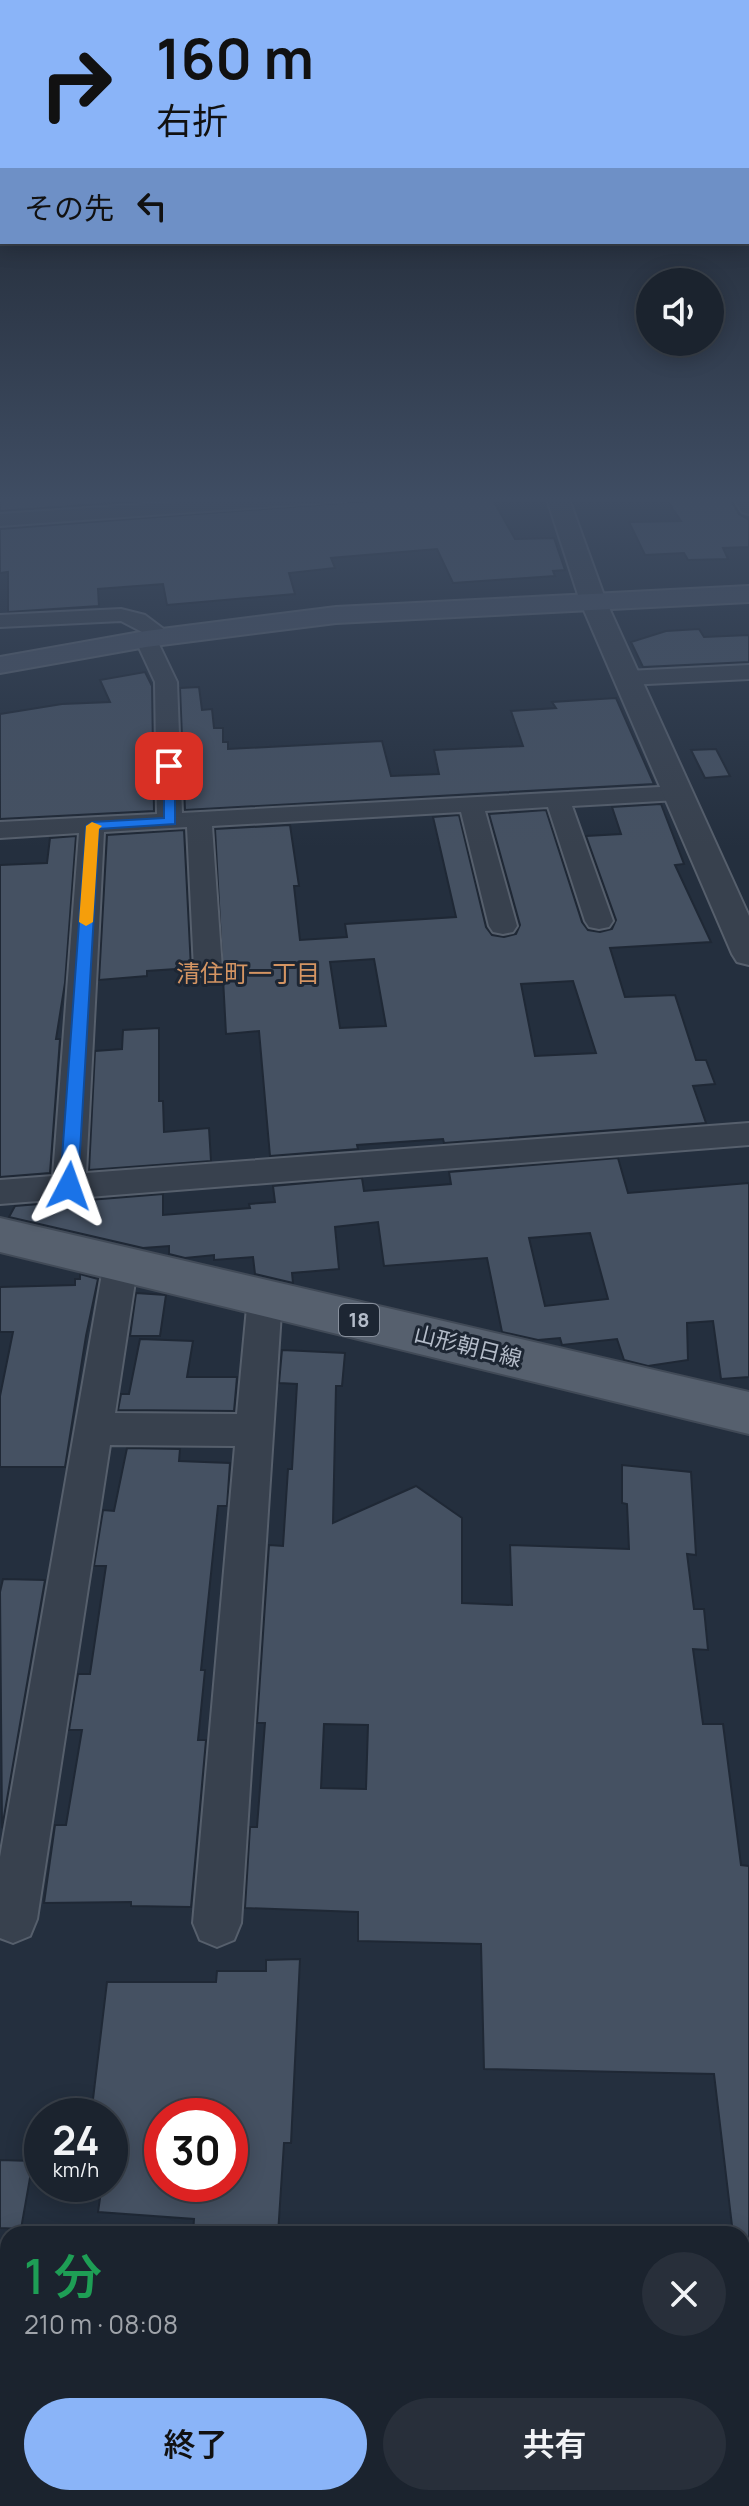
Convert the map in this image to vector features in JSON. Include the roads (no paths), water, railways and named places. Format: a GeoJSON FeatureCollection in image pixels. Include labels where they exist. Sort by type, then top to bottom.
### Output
{"type":"FeatureCollection","features":[{"type":"Feature","properties":{"kind":"main road"},"geometry":{"type":"LineString","coordinates":[[0,654],[364,613]]}},
{"type":"Feature","properties":{"kind":"main road"},"geometry":{"type":"LineString","coordinates":[[0,665],[150,635]]}},
{"type":"Feature","properties":{"kind":"main road","name":"山形朝日線"},"geometry":{"type":"LineString","coordinates":[[0,1235],[749,1413]]}},
{"type":"Feature","properties":{"kind":"street"},"geometry":{"type":"LineString","coordinates":[[598,613],[749,954]]}},
{"type":"Feature","properties":{"kind":"street"},"geometry":{"type":"LineString","coordinates":[[0,621],[121,615],[138,619],[150,635],[166,682],[170,822]]}},
{"type":"Feature","properties":{"kind":"street"},"geometry":{"type":"LineString","coordinates":[[627,678],[749,672]]}},
{"type":"Feature","properties":{"kind":"street"},"geometry":{"type":"LineString","coordinates":[[0,830],[678,793]]}},
{"type":"Feature","properties":{"kind":"street"},"geometry":{"type":"LineString","coordinates":[[557,799],[599,921]]}},
{"type":"Feature","properties":{"kind":"street"},"geometry":{"type":"LineString","coordinates":[[471,804],[503,926]]}},
{"type":"Feature","properties":{"kind":"street"},"geometry":{"type":"LineString","coordinates":[[199,820],[208,969]]}},
{"type":"Feature","properties":{"kind":"street"},"geometry":{"type":"LineString","coordinates":[[69,1186],[92,826]]}},
{"type":"Feature","properties":{"kind":"street"},"geometry":{"type":"LineString","coordinates":[[0,1192],[749,1134]]}},
{"type":"Feature","properties":{"kind":"street"},"geometry":{"type":"LineString","coordinates":[[13,1919],[121,1262]]}},
{"type":"Feature","properties":{"kind":"street"},"geometry":{"type":"LineString","coordinates":[[217,1923],[265,1297]]}},
{"type":"Feature","properties":{"kind":"street"},"geometry":{"type":"LineString","coordinates":[[93,1429],[254,1430]]}},
{"type":"Feature","properties":{"kind":"district","name":"清住町一丁目"},"geometry":{"type":"Point","coordinates":[248,974]}}]}
